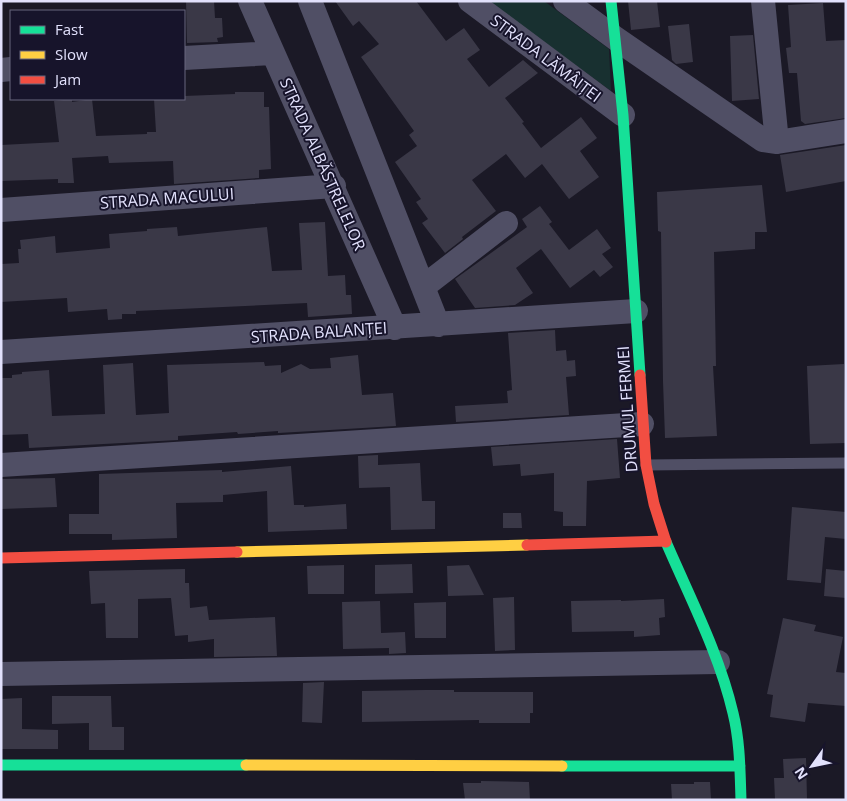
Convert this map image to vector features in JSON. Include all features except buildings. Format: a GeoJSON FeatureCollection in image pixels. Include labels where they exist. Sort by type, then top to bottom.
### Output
{"type":"FeatureCollection","features":[{"type":"Feature","properties":{"kind":"street","name":"STRADA ALBĂSTRELELOR"},"geometry":{"type":"LineString","coordinates":[[250,1],[334,186],[395,328]]}},
{"type":"Feature","properties":{"kind":"street"},"geometry":{"type":"LineString","coordinates":[[310,1],[438,325]]}},
{"type":"Feature","properties":{"kind":"street","name":"STRADA LĂMÂIȚEI"},"geometry":{"type":"LineString","coordinates":[[470,1],[623,115]]}},
{"type":"Feature","properties":{"kind":"street"},"geometry":{"type":"LineString","coordinates":[[565,1],[615,38],[763,140],[777,142],[846,132]]}},
{"type":"Feature","properties":{"kind":"street","name":"DRUMUL FERMEI"},"geometry":{"type":"LineString","coordinates":[[611,1],[623,115],[646,465],[657,513],[666,541],[718,662],[734,714],[740,766],[741,800]]}},
{"type":"Feature","properties":{"kind":"street"},"geometry":{"type":"LineString","coordinates":[[763,1],[777,142]]}},
{"type":"Feature","properties":{"kind":"street"},"geometry":{"type":"LineString","coordinates":[[185,58],[273,53]]}},
{"type":"Feature","properties":{"kind":"street","name":"STRADA MACULUI"},"geometry":{"type":"LineString","coordinates":[[1,210],[334,186]]}},
{"type":"Feature","properties":{"kind":"street"},"geometry":{"type":"LineString","coordinates":[[423,287],[506,222]]}},
{"type":"Feature","properties":{"kind":"street","name":"STRADA BALANȚEI"},"geometry":{"type":"LineString","coordinates":[[1,352],[636,311]]}},
{"type":"Feature","properties":{"kind":"street"},"geometry":{"type":"LineString","coordinates":[[1,465],[642,424]]}},
{"type":"Feature","properties":{"kind":"street"},"geometry":{"type":"LineString","coordinates":[[1,558],[666,541]]}},
{"type":"Feature","properties":{"kind":"street"},"geometry":{"type":"LineString","coordinates":[[1,674],[718,662]]}},
{"type":"Feature","properties":{"kind":"street"},"geometry":{"type":"LineString","coordinates":[[1,765],[740,766]]}},
{"type":"Feature","properties":{"kind":"lane"},"geometry":{"type":"LineString","coordinates":[[646,465],[846,463]]}},
{"type":"Feature","properties":{"kind":"green space"},"geometry":{"type":"Polygon","coordinates":[[[488,1],[544,1],[609,49],[611,91],[488,1]]]}},
{"type":"Feature","properties":{"kind":"traffic: fast"},"geometry":{"type":"LineString","coordinates":[[611,1],[623,115],[640,375]]}},
{"type":"Feature","properties":{"kind":"traffic: fast"},"geometry":{"type":"LineString","coordinates":[[666,542],[703,626],[727,691],[737,734],[741,800]]}},
{"type":"Feature","properties":{"kind":"traffic: fast"},"geometry":{"type":"LineString","coordinates":[[1,765],[246,765]]}},
{"type":"Feature","properties":{"kind":"traffic: fast"},"geometry":{"type":"LineString","coordinates":[[562,766],[740,766]]}},
{"type":"Feature","properties":{"kind":"traffic: slow"},"geometry":{"type":"LineString","coordinates":[[237,552],[527,545]]}},
{"type":"Feature","properties":{"kind":"traffic: slow"},"geometry":{"type":"LineString","coordinates":[[246,765],[562,766]]}},
{"type":"Feature","properties":{"kind":"traffic: jam"},"geometry":{"type":"LineString","coordinates":[[640,375],[646,465],[654,504],[666,542]]}},
{"type":"Feature","properties":{"kind":"traffic: jam"},"geometry":{"type":"LineString","coordinates":[[527,545],[666,541]]}},
{"type":"Feature","properties":{"kind":"traffic: jam"},"geometry":{"type":"LineString","coordinates":[[1,558],[237,552]]}}]}
